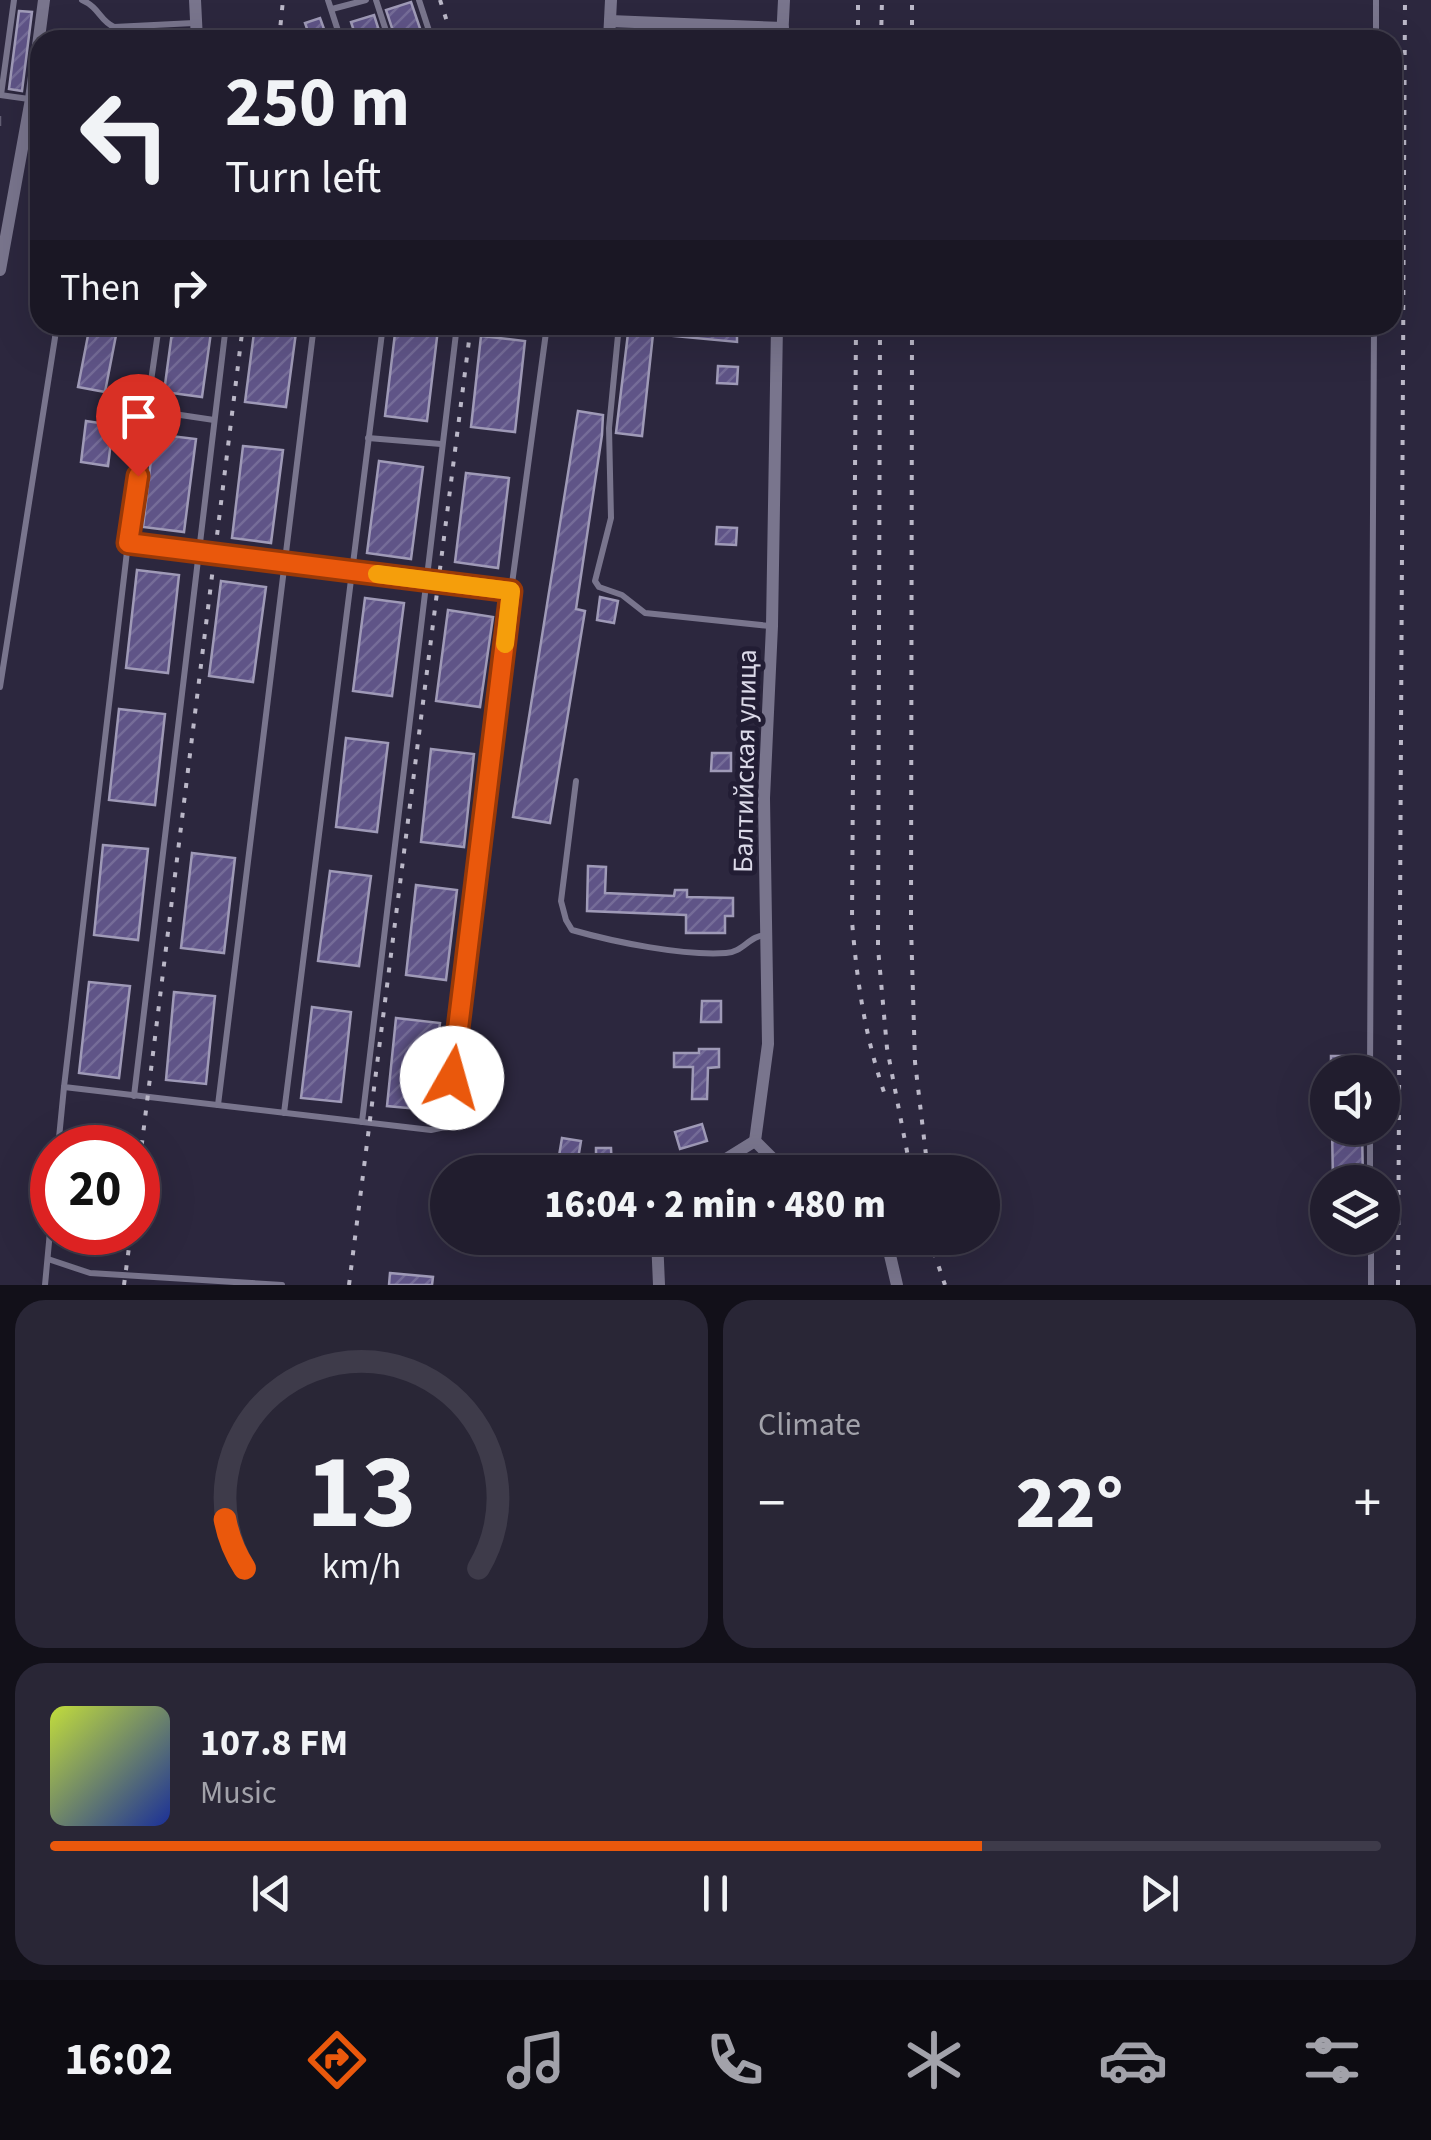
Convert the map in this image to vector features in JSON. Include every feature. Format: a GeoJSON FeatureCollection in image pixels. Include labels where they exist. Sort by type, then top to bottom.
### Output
{"type":"FeatureCollection","features":[{"type":"Feature","properties":{"kind":"street"},"geometry":{"type":"LineString","coordinates":[[40,30],[44,0]]}},
{"type":"Feature","properties":{"kind":"street"},"geometry":{"type":"LineString","coordinates":[[195,0],[196,30]]}},
{"type":"Feature","properties":{"kind":"street"},"geometry":{"type":"LineString","coordinates":[[610,30],[611,0]]}},
{"type":"Feature","properties":{"kind":"street"},"geometry":{"type":"LineString","coordinates":[[782,30],[784,0]]}},
{"type":"Feature","properties":{"kind":"street"},"geometry":{"type":"LineString","coordinates":[[610,21],[729,30]]}},
{"type":"Feature","properties":{"kind":"street"},"geometry":{"type":"LineString","coordinates":[[0,270],[30,99]]}},
{"type":"Feature","properties":{"kind":"street","name":"Балтийская улица"},"geometry":{"type":"LineString","coordinates":[[755,1141],[768,1044],[764,798],[772,626],[777,335]]}},
{"type":"Feature","properties":{"kind":"street"},"geometry":{"type":"LineString","coordinates":[[732,1155],[755,1141],[770,1155]]}},
{"type":"Feature","properties":{"kind":"street"},"geometry":{"type":"LineString","coordinates":[[657,1255],[659,1285]]}},
{"type":"Feature","properties":{"kind":"street"},"geometry":{"type":"LineString","coordinates":[[890,1255],[897,1285]]}},
{"type":"Feature","properties":{"kind":"lane"},"geometry":{"type":"LineString","coordinates":[[14,0],[1,95],[30,99]]}},
{"type":"Feature","properties":{"kind":"lane"},"geometry":{"type":"LineString","coordinates":[[82,0],[98,9],[114,27],[196,23]]}},
{"type":"Feature","properties":{"kind":"lane"},"geometry":{"type":"LineString","coordinates":[[328,0],[338,30]]}},
{"type":"Feature","properties":{"kind":"lane"},"geometry":{"type":"LineString","coordinates":[[332,10],[366,0]]}},
{"type":"Feature","properties":{"kind":"lane"},"geometry":{"type":"LineString","coordinates":[[376,0],[386,30]]}},
{"type":"Feature","properties":{"kind":"lane"},"geometry":{"type":"LineString","coordinates":[[419,0],[429,30]]}},
{"type":"Feature","properties":{"kind":"lane"},"geometry":{"type":"LineString","coordinates":[[1376,0],[1376,30]]}},
{"type":"Feature","properties":{"kind":"lane"},"geometry":{"type":"LineString","coordinates":[[0,688],[54,335]]}},
{"type":"Feature","properties":{"kind":"lane"},"geometry":{"type":"LineString","coordinates":[[60,1125],[128,543],[158,335]]}},
{"type":"Feature","properties":{"kind":"lane"},"geometry":{"type":"LineString","coordinates":[[134,1096],[225,335]]}},
{"type":"Feature","properties":{"kind":"lane"},"geometry":{"type":"LineString","coordinates":[[218,1105],[313,335]]}},
{"type":"Feature","properties":{"kind":"lane"},"geometry":{"type":"LineString","coordinates":[[284,1113],[382,335]]}},
{"type":"Feature","properties":{"kind":"lane"},"geometry":{"type":"LineString","coordinates":[[362,1122],[455,335]]}},
{"type":"Feature","properties":{"kind":"lane"},"geometry":{"type":"LineString","coordinates":[[64,1088],[431,1130],[445,1127],[546,335]]}},
{"type":"Feature","properties":{"kind":"lane"},"geometry":{"type":"LineString","coordinates":[[619,335],[609,428],[611,518],[595,581],[645,613],[772,626]]}},
{"type":"Feature","properties":{"kind":"lane"},"geometry":{"type":"LineString","coordinates":[[1370,1055],[1374,335]]}},
{"type":"Feature","properties":{"kind":"lane"},"geometry":{"type":"LineString","coordinates":[[147,410],[214,420]]}},
{"type":"Feature","properties":{"kind":"lane"},"geometry":{"type":"LineString","coordinates":[[368,438],[441,444]]}},
{"type":"Feature","properties":{"kind":"lane"},"geometry":{"type":"LineString","coordinates":[[128,543],[511,591]]}},
{"type":"Feature","properties":{"kind":"lane"},"geometry":{"type":"LineString","coordinates":[[576,781],[562,901],[572,930],[616,941],[715,953],[736,951],[753,936],[768,936]]}},
{"type":"Feature","properties":{"kind":"lane"},"geometry":{"type":"LineString","coordinates":[[46,1285],[48,1255]]}},
{"type":"Feature","properties":{"kind":"lane"},"geometry":{"type":"LineString","coordinates":[[1370,1255],[1371,1285]]}},
{"type":"Feature","properties":{"kind":"lane"},"geometry":{"type":"LineString","coordinates":[[48,1258],[90,1272],[153,1282],[282,1285]]}},
{"type":"Feature","properties":{"kind":"path"},"geometry":{"type":"LineString","coordinates":[[0,116],[0,131]]}},
{"type":"Feature","properties":{"kind":"building"},"geometry":{"type":"Polygon","coordinates":[[[411,2],[421,30],[393,30],[386,10],[411,2]]]}},
{"type":"Feature","properties":{"kind":"building"},"geometry":{"type":"Polygon","coordinates":[[[19,11],[32,12],[22,91],[9,89],[19,11]]]}},
{"type":"Feature","properties":{"kind":"building"},"geometry":{"type":"Polygon","coordinates":[[[374,15],[379,30],[354,30],[351,22],[374,15]]]}},
{"type":"Feature","properties":{"kind":"building"},"geometry":{"type":"Polygon","coordinates":[[[320,18],[324,30],[307,30],[305,23],[320,18]]]}},
{"type":"Feature","properties":{"kind":"building"},"geometry":{"type":"Polygon","coordinates":[[[88,335],[116,335],[105,392],[78,387],[88,335]]]}},
{"type":"Feature","properties":{"kind":"building"},"geometry":{"type":"Polygon","coordinates":[[[172,335],[211,335],[202,397],[164,392],[172,335]]]}},
{"type":"Feature","properties":{"kind":"building"},"geometry":{"type":"Polygon","coordinates":[[[254,335],[296,335],[286,407],[245,402],[254,335]]]}},
{"type":"Feature","properties":{"kind":"building"},"geometry":{"type":"Polygon","coordinates":[[[395,335],[437,335],[427,421],[385,416],[395,335]]]}},
{"type":"Feature","properties":{"kind":"building"},"geometry":{"type":"Polygon","coordinates":[[[628,335],[653,335],[642,436],[616,433],[628,335]]]}},
{"type":"Feature","properties":{"kind":"building"},"geometry":{"type":"Polygon","coordinates":[[[664,335],[737,335],[737,342],[664,335]]]}},
{"type":"Feature","properties":{"kind":"building"},"geometry":{"type":"Polygon","coordinates":[[[481,336],[525,341],[515,432],[471,427],[481,336]]]}},
{"type":"Feature","properties":{"kind":"building"},"geometry":{"type":"Polygon","coordinates":[[[718,366],[738,367],[737,384],[717,383],[718,366]]]}},
{"type":"Feature","properties":{"kind":"building"},"geometry":{"type":"Polygon","coordinates":[[[578,411],[603,415],[602,435],[576,609],[585,611],[550,823],[513,817],[578,411]]]}},
{"type":"Feature","properties":{"kind":"building"},"geometry":{"type":"Polygon","coordinates":[[[86,421],[113,425],[108,466],[81,462],[86,421]]]}},
{"type":"Feature","properties":{"kind":"building"},"geometry":{"type":"Polygon","coordinates":[[[154,434],[196,439],[184,532],[143,527],[154,434]]]}},
{"type":"Feature","properties":{"kind":"building"},"geometry":{"type":"Polygon","coordinates":[[[243,446],[283,450],[271,543],[232,538],[243,446]]]}},
{"type":"Feature","properties":{"kind":"building"},"geometry":{"type":"Polygon","coordinates":[[[379,461],[423,467],[411,559],[367,553],[379,461]]]}},
{"type":"Feature","properties":{"kind":"building"},"geometry":{"type":"Polygon","coordinates":[[[466,473],[509,478],[498,568],[455,562],[466,473]]]}},
{"type":"Feature","properties":{"kind":"building"},"geometry":{"type":"Polygon","coordinates":[[[717,527],[737,528],[736,545],[716,544],[717,527]]]}},
{"type":"Feature","properties":{"kind":"building"},"geometry":{"type":"Polygon","coordinates":[[[137,570],[179,575],[168,673],[126,668],[137,570]]]}},
{"type":"Feature","properties":{"kind":"building"},"geometry":{"type":"Polygon","coordinates":[[[221,581],[266,587],[253,682],[209,676],[221,581]]]}},
{"type":"Feature","properties":{"kind":"building"},"geometry":{"type":"Polygon","coordinates":[[[600,597],[618,601],[614,623],[597,620],[600,597]]]}},
{"type":"Feature","properties":{"kind":"building"},"geometry":{"type":"Polygon","coordinates":[[[365,598],[404,603],[392,696],[353,691],[365,598]]]}},
{"type":"Feature","properties":{"kind":"building"},"geometry":{"type":"Polygon","coordinates":[[[448,610],[493,617],[480,707],[436,701],[448,610]]]}},
{"type":"Feature","properties":{"kind":"building"},"geometry":{"type":"Polygon","coordinates":[[[119,709],[165,714],[155,805],[109,800],[119,709]]]}},
{"type":"Feature","properties":{"kind":"building"},"geometry":{"type":"Polygon","coordinates":[[[346,738],[388,743],[377,832],[336,827],[346,738]]]}},
{"type":"Feature","properties":{"kind":"building"},"geometry":{"type":"Polygon","coordinates":[[[431,749],[474,754],[464,847],[421,842],[431,749]]]}},
{"type":"Feature","properties":{"kind":"building"},"geometry":{"type":"Polygon","coordinates":[[[712,753],[731,753],[731,771],[711,771],[712,753]]]}},
{"type":"Feature","properties":{"kind":"building"},"geometry":{"type":"Polygon","coordinates":[[[103,845],[148,849],[138,940],[94,935],[103,845]]]}},
{"type":"Feature","properties":{"kind":"building"},"geometry":{"type":"Polygon","coordinates":[[[192,853],[235,858],[224,953],[181,948],[192,853]]]}},
{"type":"Feature","properties":{"kind":"building"},"geometry":{"type":"Polygon","coordinates":[[[588,866],[606,867],[605,893],[674,896],[675,890],[687,890],[687,897],[733,898],[733,916],[725,916],[725,933],[686,933],[686,915],[587,911],[588,866]]]}},
{"type":"Feature","properties":{"kind":"building"},"geometry":{"type":"Polygon","coordinates":[[[330,871],[371,876],[359,966],[318,961],[330,871]]]}},
{"type":"Feature","properties":{"kind":"building"},"geometry":{"type":"Polygon","coordinates":[[[416,885],[457,890],[446,980],[406,975],[416,885]]]}},
{"type":"Feature","properties":{"kind":"building"},"geometry":{"type":"Polygon","coordinates":[[[89,982],[130,986],[119,1078],[79,1073],[89,982]]]}},
{"type":"Feature","properties":{"kind":"building"},"geometry":{"type":"Polygon","coordinates":[[[174,992],[215,996],[206,1084],[166,1080],[174,992]]]}},
{"type":"Feature","properties":{"kind":"building"},"geometry":{"type":"Polygon","coordinates":[[[702,1001],[721,1001],[721,1022],[701,1022],[702,1001]]]}},
{"type":"Feature","properties":{"kind":"building"},"geometry":{"type":"Polygon","coordinates":[[[312,1007],[351,1012],[341,1102],[301,1098],[312,1007]]]}},
{"type":"Feature","properties":{"kind":"building"},"geometry":{"type":"Polygon","coordinates":[[[396,1018],[440,1023],[429,1110],[387,1106],[396,1018]]]}},
{"type":"Feature","properties":{"kind":"building"},"geometry":{"type":"Polygon","coordinates":[[[699,1049],[719,1049],[719,1067],[708,1068],[707,1099],[692,1099],[693,1067],[674,1067],[674,1053],[699,1053],[699,1049]]]}},
{"type":"Feature","properties":{"kind":"building"},"geometry":{"type":"Polygon","coordinates":[[[702,1124],[707,1141],[680,1149],[675,1132],[702,1124]]]}},
{"type":"Feature","properties":{"kind":"building"},"geometry":{"type":"Polygon","coordinates":[[[562,1138],[581,1141],[579,1155],[559,1155],[562,1138]]]}},
{"type":"Feature","properties":{"kind":"building"},"geometry":{"type":"Polygon","coordinates":[[[1332,1145],[1362,1145],[1363,1165],[1333,1165],[1332,1145]]]}},
{"type":"Feature","properties":{"kind":"building"},"geometry":{"type":"Polygon","coordinates":[[[596,1148],[611,1148],[611,1155],[596,1155],[596,1148]]]}},
{"type":"Feature","properties":{"kind":"building"},"geometry":{"type":"Polygon","coordinates":[[[390,1273],[433,1277],[432,1285],[389,1285],[390,1273]]]}},
{"type":"Feature","properties":{"kind":"railway"},"geometry":{"type":"LineString","coordinates":[[280,30],[283,0]]}},
{"type":"Feature","properties":{"kind":"railway"},"geometry":{"type":"LineString","coordinates":[[440,0],[450,30]]}},
{"type":"Feature","properties":{"kind":"railway"},"geometry":{"type":"LineString","coordinates":[[858,0],[858,30]]}},
{"type":"Feature","properties":{"kind":"railway"},"geometry":{"type":"LineString","coordinates":[[881,30],[882,0]]}},
{"type":"Feature","properties":{"kind":"railway"},"geometry":{"type":"LineString","coordinates":[[912,0],[912,30]]}},
{"type":"Feature","properties":{"kind":"railway"},"geometry":{"type":"LineString","coordinates":[[1398,1285],[1405,0]]}},
{"type":"Feature","properties":{"kind":"railway"},"geometry":{"type":"LineString","coordinates":[[144,1125],[242,335]]}},
{"type":"Feature","properties":{"kind":"railway"},"geometry":{"type":"LineString","coordinates":[[349,1285],[470,335]]}},
{"type":"Feature","properties":{"kind":"railway"},"geometry":{"type":"LineString","coordinates":[[856,335],[852,921],[863,1009],[885,1095]]}},
{"type":"Feature","properties":{"kind":"railway"},"geometry":{"type":"LineString","coordinates":[[880,335],[878,948],[887,1048],[908,1155]]}},
{"type":"Feature","properties":{"kind":"railway"},"geometry":{"type":"LineString","coordinates":[[912,335],[911,926],[915,1062],[926,1155]]}},
{"type":"Feature","properties":{"kind":"railway"},"geometry":{"type":"LineString","coordinates":[[124,1285],[128,1255]]}},
{"type":"Feature","properties":{"kind":"railway"},"geometry":{"type":"LineString","coordinates":[[935,1255],[945,1285]]}},
{"type":"Feature","properties":{"kind":"slow traffic"},"geometry":{"type":"LineString","coordinates":[[377,574],[511,591],[505,644]]}},
{"type":"Feature","properties":{"kind":"route"},"geometry":{"type":"LineString","coordinates":[[138,476],[128,543],[511,591],[452,1078]]}}]}
